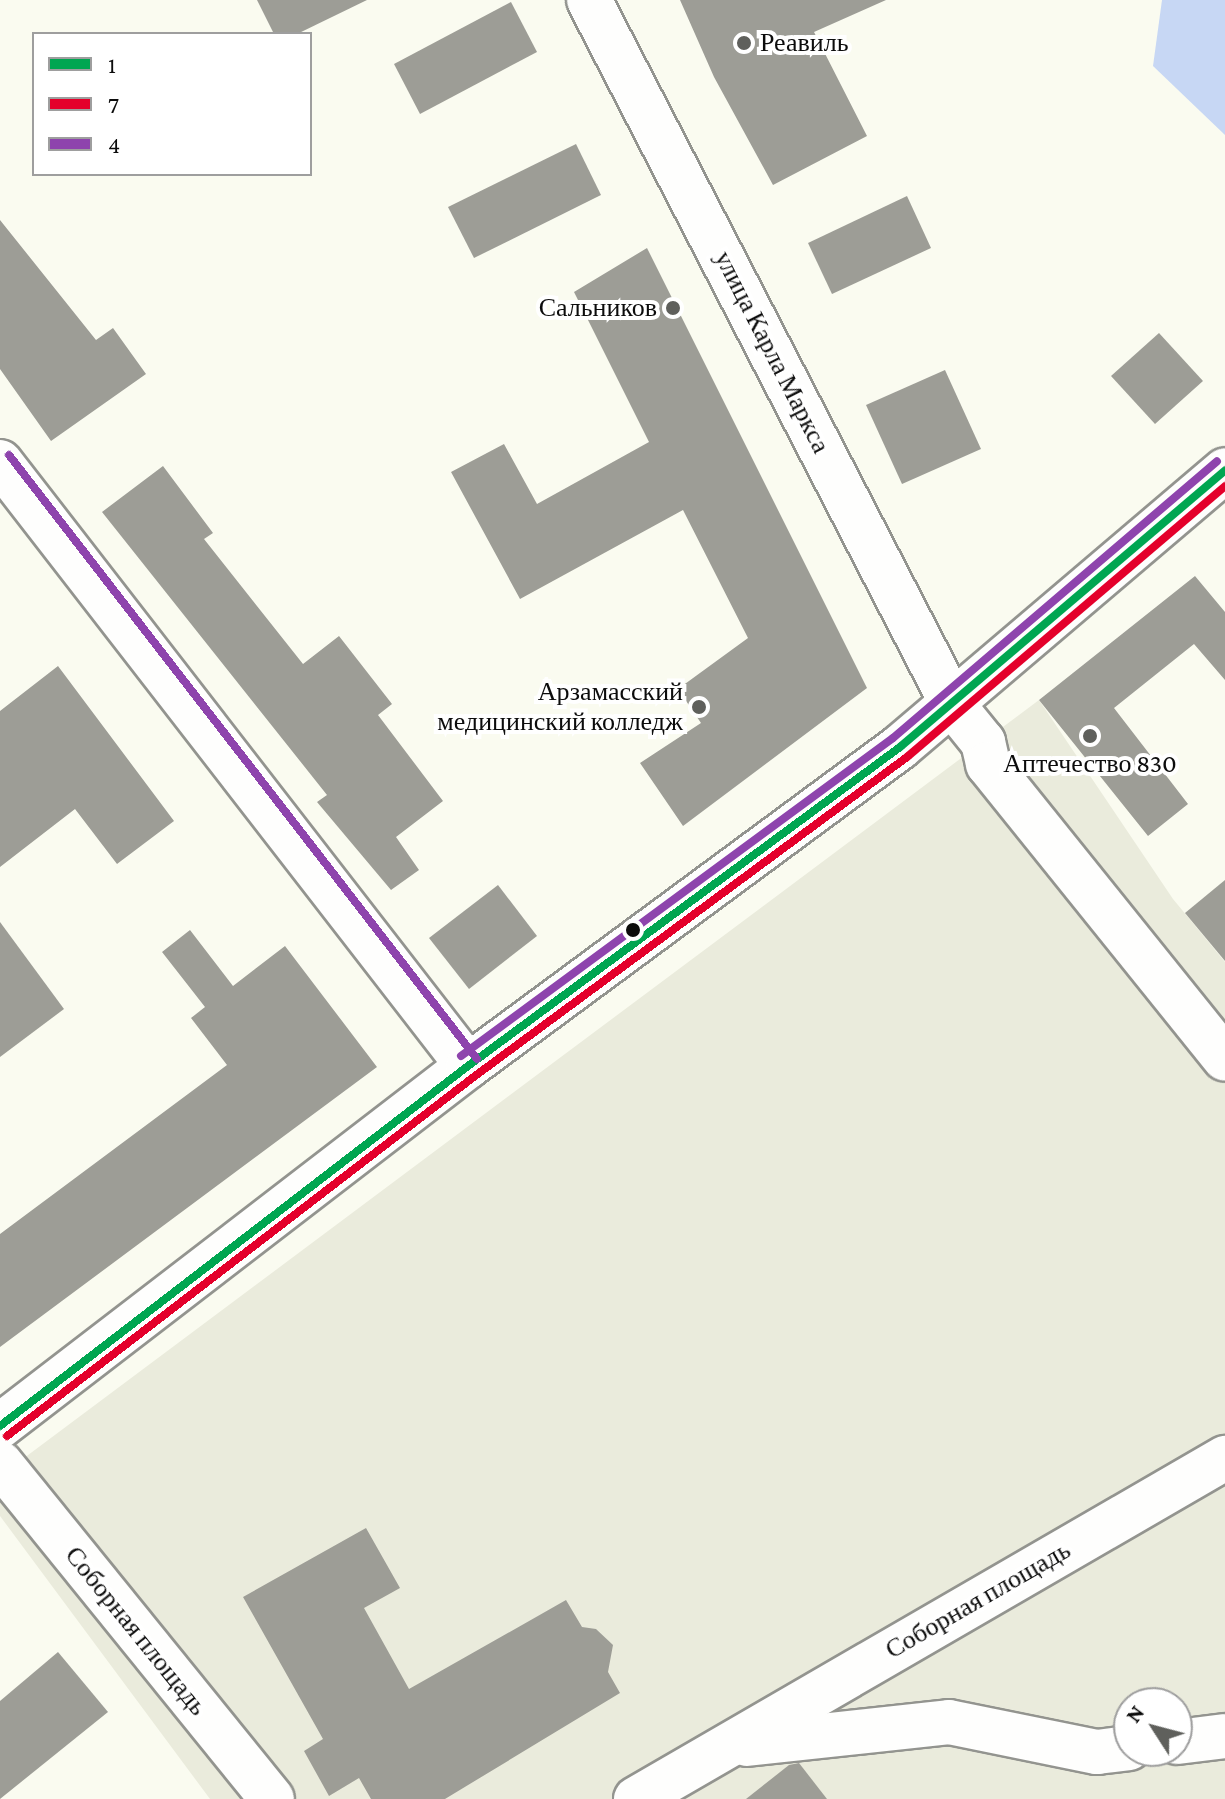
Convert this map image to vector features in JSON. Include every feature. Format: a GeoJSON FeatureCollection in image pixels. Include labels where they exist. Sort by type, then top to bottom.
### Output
{"type":"FeatureCollection","features":[{"type":"Feature","properties":{"kind":"street","name":"улица Карла Маркса"},"geometry":{"type":"LineString","coordinates":[[589,0],[953,705]]}},
{"type":"Feature","properties":{"kind":"street"},"geometry":{"type":"LineString","coordinates":[[0,462],[468,1066]]}},
{"type":"Feature","properties":{"kind":"street"},"geometry":{"type":"LineString","coordinates":[[0,1426],[468,1066],[953,705],[1225,470]]}},
{"type":"Feature","properties":{"kind":"street"},"geometry":{"type":"LineString","coordinates":[[953,705],[1225,1042]]}},
{"type":"Feature","properties":{"kind":"street"},"geometry":{"type":"LineString","coordinates":[[983,742],[988,764],[1225,1059]]}},
{"type":"Feature","properties":{"kind":"street","name":"Соборная площадь"},"geometry":{"type":"LineString","coordinates":[[636,1799],[733,1746],[1225,1458]]}},
{"type":"Feature","properties":{"kind":"street","name":"Соборная площадь"},"geometry":{"type":"LineString","coordinates":[[0,1463],[272,1799]]}},
{"type":"Feature","properties":{"kind":"street","name":"Соборная площадь"},"geometry":{"type":"LineString","coordinates":[[733,1746],[949,1722],[1097,1752],[1113,1750]]}},
{"type":"Feature","properties":{"kind":"street"},"geometry":{"type":"LineString","coordinates":[[1193,1740],[1225,1736]]}},
{"type":"Feature","properties":{"kind":"shaded area"},"geometry":{"type":"Polygon","coordinates":[[[1039,700],[1173,899],[1225,962],[1225,1799],[210,1799],[0,1516],[0,1476],[1039,700]]]}},
{"type":"Feature","properties":{"kind":"water"},"geometry":{"type":"Polygon","coordinates":[[[1162,0],[1225,0],[1225,135],[1153,66],[1162,0]]]}},
{"type":"Feature","properties":{"kind":"building"},"geometry":{"type":"Polygon","coordinates":[[[257,0],[367,0],[301,32],[273,32],[257,0]]]}},
{"type":"Feature","properties":{"kind":"building"},"geometry":{"type":"Polygon","coordinates":[[[680,0],[886,0],[814,32],[867,136],[773,185],[714,77],[680,0]]]}},
{"type":"Feature","properties":{"kind":"building"},"geometry":{"type":"Polygon","coordinates":[[[511,2],[537,52],[420,114],[394,64],[511,2]]]}},
{"type":"Feature","properties":{"kind":"building"},"geometry":{"type":"Polygon","coordinates":[[[576,144],[601,195],[474,258],[448,207],[576,144]]]}},
{"type":"Feature","properties":{"kind":"building"},"geometry":{"type":"Polygon","coordinates":[[[907,196],[931,248],[832,294],[808,243],[907,196]]]}},
{"type":"Feature","properties":{"kind":"building"},"geometry":{"type":"Polygon","coordinates":[[[0,220],[96,340],[113,328],[146,374],[51,441],[0,369],[0,220]]]}},
{"type":"Feature","properties":{"kind":"building"},"geometry":{"type":"Polygon","coordinates":[[[647,248],[867,688],[683,826],[640,763],[701,723],[678,689],[748,638],[683,510],[520,599],[451,472],[504,444],[537,504],[649,442],[574,292],[647,248]]]}},
{"type":"Feature","properties":{"kind":"building"},"geometry":{"type":"Polygon","coordinates":[[[1159,333],[1203,381],[1155,424],[1111,376],[1159,333]]]}},
{"type":"Feature","properties":{"kind":"building"},"geometry":{"type":"Polygon","coordinates":[[[945,370],[981,449],[902,484],[866,405],[945,370]]]}},
{"type":"Feature","properties":{"kind":"building"},"geometry":{"type":"Polygon","coordinates":[[[163,466],[213,533],[204,539],[303,664],[339,636],[392,704],[378,715],[443,801],[396,837],[419,870],[391,890],[317,802],[327,795],[102,512],[163,466]]]}},
{"type":"Feature","properties":{"kind":"building"},"geometry":{"type":"Polygon","coordinates":[[[1195,576],[1225,612],[1225,680],[1194,644],[1114,708],[1188,804],[1148,836],[1039,700],[1195,576]]]}},
{"type":"Feature","properties":{"kind":"building"},"geometry":{"type":"Polygon","coordinates":[[[58,666],[174,821],[117,864],[75,809],[0,867],[0,711],[58,666]]]}},
{"type":"Feature","properties":{"kind":"building"},"geometry":{"type":"Polygon","coordinates":[[[1225,880],[1225,961],[1185,913],[1225,880]]]}},
{"type":"Feature","properties":{"kind":"building"},"geometry":{"type":"Polygon","coordinates":[[[498,885],[537,936],[469,989],[429,938],[498,885]]]}},
{"type":"Feature","properties":{"kind":"building"},"geometry":{"type":"Polygon","coordinates":[[[0,922],[64,1009],[0,1057],[0,922]]]}},
{"type":"Feature","properties":{"kind":"building"},"geometry":{"type":"Polygon","coordinates":[[[190,930],[233,986],[285,946],[377,1067],[0,1347],[0,1234],[227,1065],[191,1018],[205,1007],[162,952],[190,930]]]}},
{"type":"Feature","properties":{"kind":"building"},"geometry":{"type":"Polygon","coordinates":[[[366,1528],[400,1588],[364,1608],[409,1689],[566,1600],[582,1627],[596,1629],[613,1645],[608,1672],[620,1693],[445,1799],[371,1799],[359,1778],[329,1796],[304,1751],[323,1739],[243,1597],[366,1528]]]}},
{"type":"Feature","properties":{"kind":"building"},"geometry":{"type":"Polygon","coordinates":[[[58,1652],[108,1712],[0,1799],[0,1701],[58,1652]]]}},
{"type":"Feature","properties":{"kind":"building"},"geometry":{"type":"Polygon","coordinates":[[[799,1763],[827,1799],[746,1799],[789,1765],[799,1763]]]}},
{"type":"Feature","properties":{"kind":"transit line","name":"4"},"geometry":{"type":"LineString","coordinates":[[9,455],[477,1059]]}},
{"type":"Feature","properties":{"kind":"transit line","name":"4"},"geometry":{"type":"LineString","coordinates":[[461,1056],[893,738],[1217,461]]}},
{"type":"Feature","properties":{"kind":"transit line","name":"1"},"geometry":{"type":"LineString","coordinates":[[0,1426],[468,1066],[900,747],[1225,470]]}},
{"type":"Feature","properties":{"kind":"transit line","name":"7"},"geometry":{"type":"LineString","coordinates":[[7,1436],[475,1076],[907,757],[1225,486]]}},
{"type":"Feature","properties":{"kind":"place","name":"Реавиль"},"geometry":{"type":"Point","coordinates":[744,43]}},
{"type":"Feature","properties":{"kind":"place","name":"Сальников"},"geometry":{"type":"Point","coordinates":[673,308]}},
{"type":"Feature","properties":{"kind":"place","name":"Арзамасский медицинский колледж"},"geometry":{"type":"Point","coordinates":[699,707]}},
{"type":"Feature","properties":{"kind":"place","name":"Аптечество 830"},"geometry":{"type":"Point","coordinates":[1090,736]}}]}
